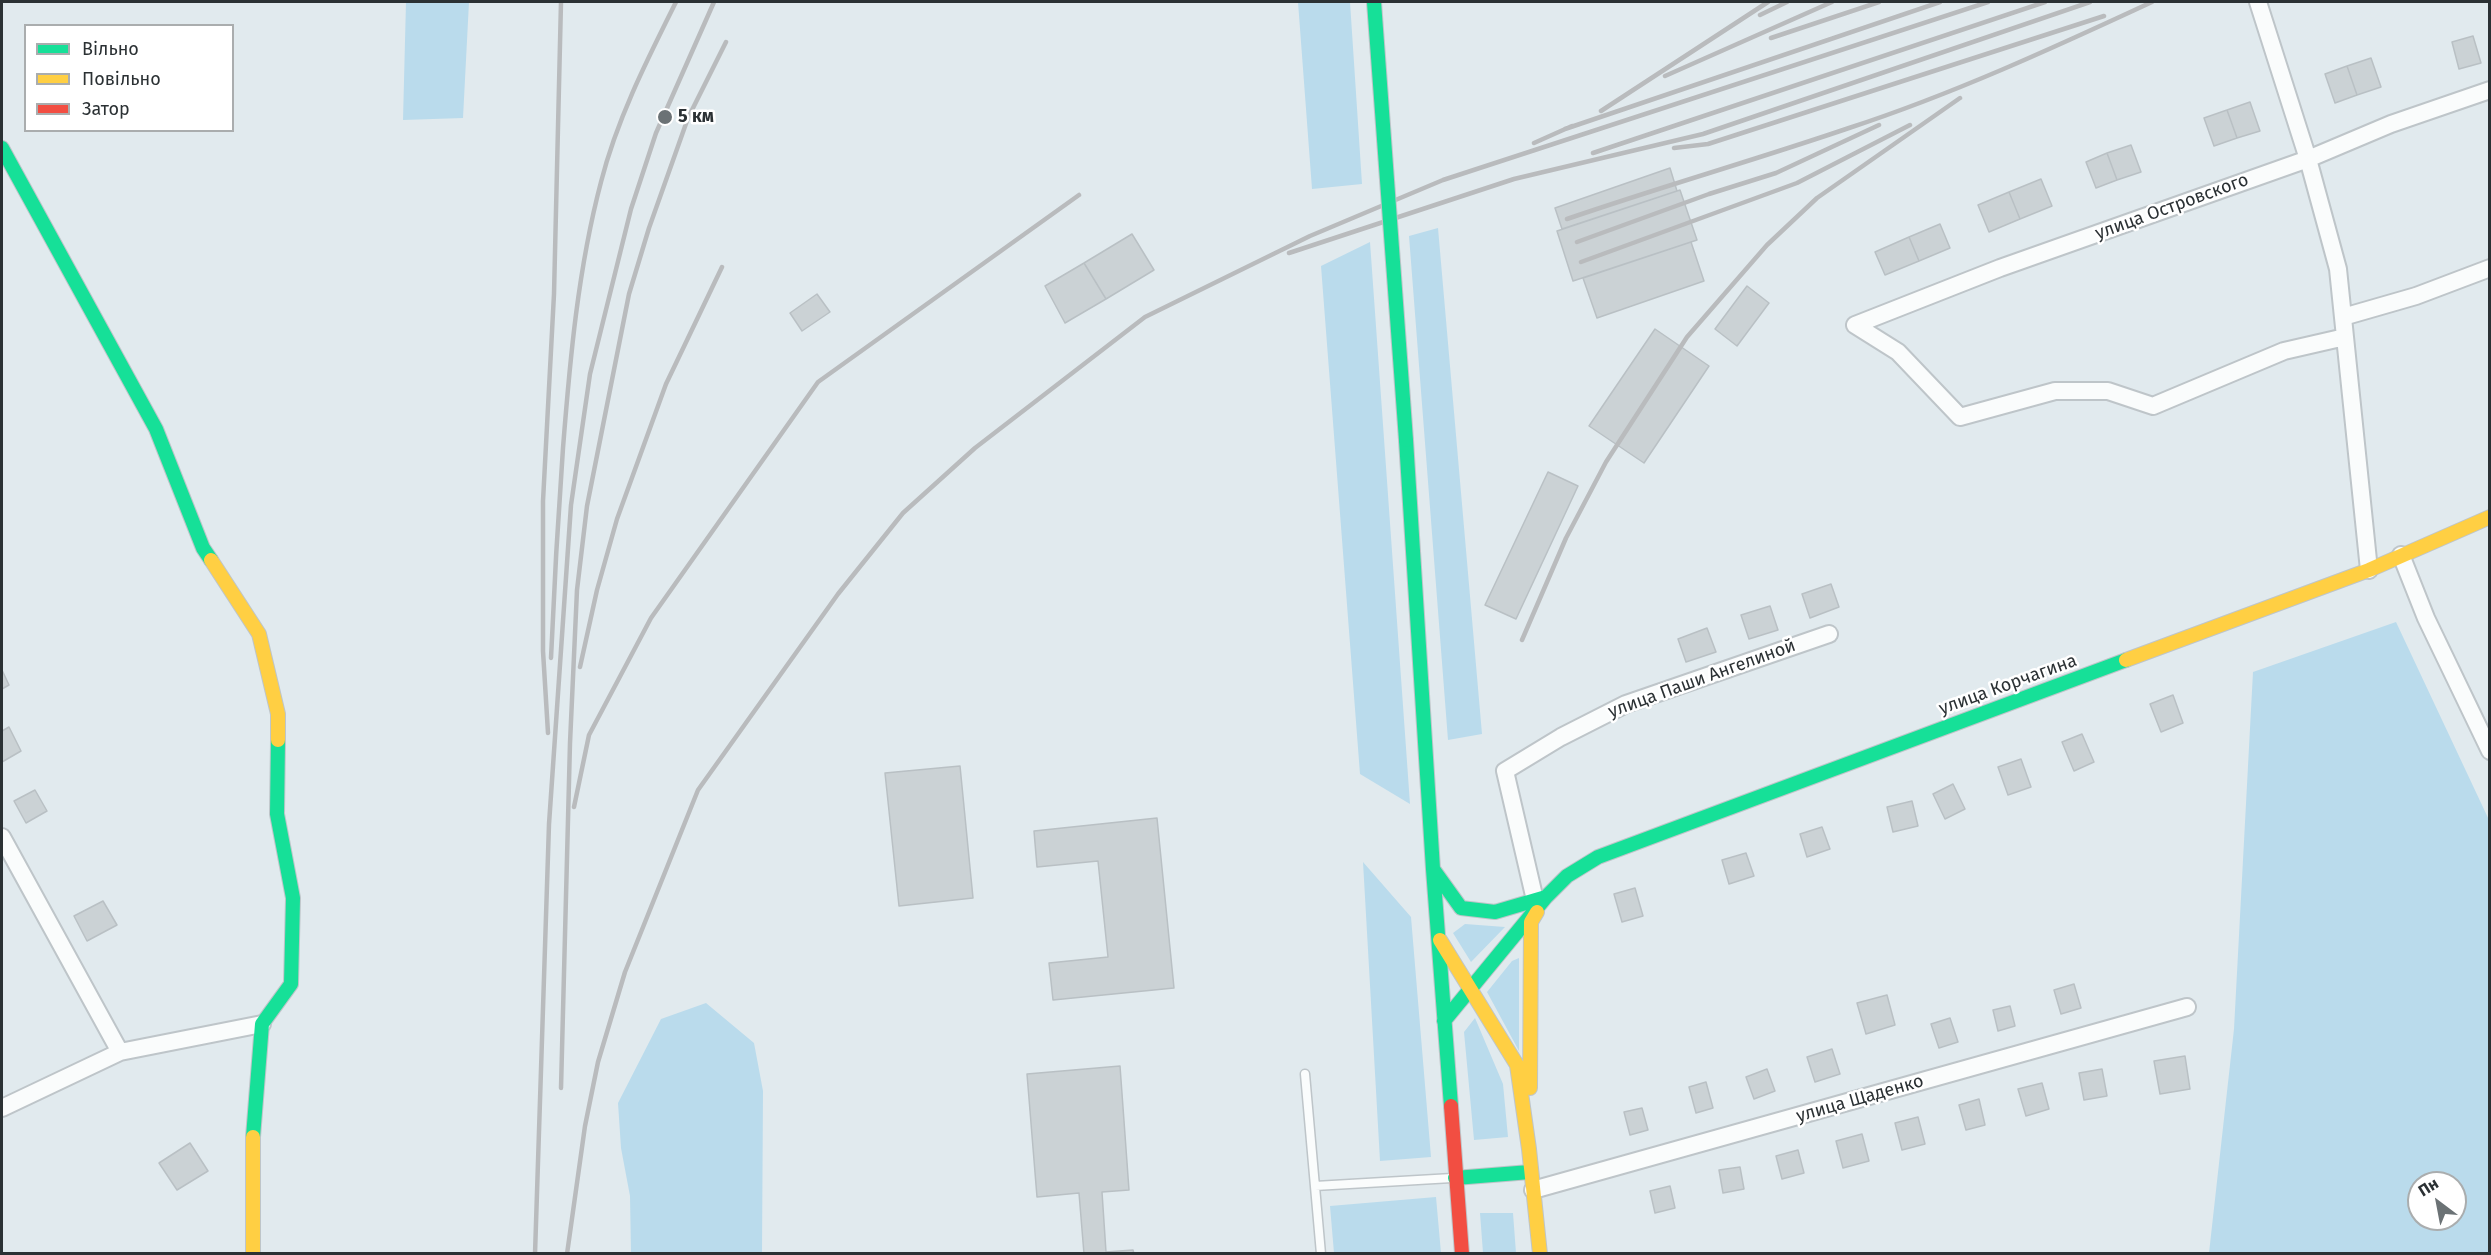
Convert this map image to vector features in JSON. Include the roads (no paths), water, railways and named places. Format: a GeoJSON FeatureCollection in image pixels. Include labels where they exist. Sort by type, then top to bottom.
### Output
{"type":"FeatureCollection","features":[{"type":"Feature","properties":{"kind":"street"},"geometry":{"type":"LineString","coordinates":[[1374,2],[1406,440],[1432,868],[1461,1254]]}},
{"type":"Feature","properties":{"kind":"street"},"geometry":{"type":"LineString","coordinates":[[2258,2],[2308,159],[2338,269],[2369,570]]}},
{"type":"Feature","properties":{"kind":"street","name":"улица Островского"},"geometry":{"type":"LineString","coordinates":[[2345,337],[2284,351],[2153,406],[2108,391],[2055,391],[1960,417],[1898,352],[1855,325],[2000,268],[2308,159],[2391,124],[2490,90]]}},
{"type":"Feature","properties":{"kind":"street"},"geometry":{"type":"LineString","coordinates":[[2,148],[156,429],[202,548],[259,634],[279,714],[276,814],[293,898],[291,984],[262,1024],[252,1152],[253,1254]]}},
{"type":"Feature","properties":{"kind":"street"},"geometry":{"type":"LineString","coordinates":[[2343,317],[2416,296],[2490,268]]}},
{"type":"Feature","properties":{"kind":"street","name":"улица Корчагина"},"geometry":{"type":"LineString","coordinates":[[1541,898],[1567,876],[1598,857],[2369,570],[2490,517]]}},
{"type":"Feature","properties":{"kind":"street"},"geometry":{"type":"LineString","coordinates":[[2401,555],[2426,618],[2490,751]]}},
{"type":"Feature","properties":{"kind":"street","name":"улица Паши Ангелиной"},"geometry":{"type":"LineString","coordinates":[[1541,898],[1505,771],[1561,736],[1626,704],[1829,634]]}},
{"type":"Feature","properties":{"kind":"street"},"geometry":{"type":"LineString","coordinates":[[2,837],[120,1052]]}},
{"type":"Feature","properties":{"kind":"street"},"geometry":{"type":"LineString","coordinates":[[1432,868],[1461,908],[1495,912],[1541,898]]}},
{"type":"Feature","properties":{"kind":"street"},"geometry":{"type":"LineString","coordinates":[[1444,1021],[1541,898]]}},
{"type":"Feature","properties":{"kind":"street"},"geometry":{"type":"LineString","coordinates":[[1540,1254],[1529,1149],[1531,922],[1541,898]]}},
{"type":"Feature","properties":{"kind":"street"},"geometry":{"type":"LineString","coordinates":[[1438,935],[1517,1065],[1529,1149]]}},
{"type":"Feature","properties":{"kind":"street","name":"улица Щаденко"},"geometry":{"type":"LineString","coordinates":[[1533,1190],[2187,1007]]}},
{"type":"Feature","properties":{"kind":"street"},"geometry":{"type":"LineString","coordinates":[[2,1108],[120,1052],[262,1024]]}},
{"type":"Feature","properties":{"kind":"street"},"geometry":{"type":"LineString","coordinates":[[1455,1178],[1530,1172]]}},
{"type":"Feature","properties":{"kind":"lane"},"geometry":{"type":"LineString","coordinates":[[1305,1074],[1321,1254]]}},
{"type":"Feature","properties":{"kind":"lane"},"geometry":{"type":"LineString","coordinates":[[1315,1186],[1455,1178]]}},
{"type":"Feature","properties":{"kind":"railway"},"geometry":{"type":"LineString","coordinates":[[548,733],[543,651],[543,501],[554,294],[561,2]]}},
{"type":"Feature","properties":{"kind":"railway"},"geometry":{"type":"LineString","coordinates":[[551,658],[566,415],[576,314],[586,248],[601,182],[615,135],[676,2]]}},
{"type":"Feature","properties":{"kind":"railway"},"geometry":{"type":"LineString","coordinates":[[535,1254],[549,824],[571,505],[590,374],[631,209],[656,133],[714,2]]}},
{"type":"Feature","properties":{"kind":"railway"},"geometry":{"type":"LineString","coordinates":[[1601,111],[1768,2]]}},
{"type":"Feature","properties":{"kind":"railway"},"geometry":{"type":"LineString","coordinates":[[1760,15],[1787,2]]}},
{"type":"Feature","properties":{"kind":"railway"},"geometry":{"type":"LineString","coordinates":[[1665,76],[1832,2]]}},
{"type":"Feature","properties":{"kind":"railway"},"geometry":{"type":"LineString","coordinates":[[1771,38],[1879,2]]}},
{"type":"Feature","properties":{"kind":"railway"},"geometry":{"type":"LineString","coordinates":[[1565,129],[1940,2]]}},
{"type":"Feature","properties":{"kind":"railway"},"geometry":{"type":"LineString","coordinates":[[567,1254],[585,1126],[598,1062],[625,972],[698,790],[838,594],[903,513],[975,448],[1145,317],[1310,236],[1443,180],[1988,2]]}},
{"type":"Feature","properties":{"kind":"railway"},"geometry":{"type":"LineString","coordinates":[[1593,153],[2045,2]]}},
{"type":"Feature","properties":{"kind":"railway"},"geometry":{"type":"LineString","coordinates":[[1289,253],[1514,179],[1703,134],[2090,2]]}},
{"type":"Feature","properties":{"kind":"railway"},"geometry":{"type":"LineString","coordinates":[[1567,219],[1888,115],[2002,70],[2152,2]]}},
{"type":"Feature","properties":{"kind":"railway"},"geometry":{"type":"LineString","coordinates":[[1674,148],[1708,144],[2104,16]]}},
{"type":"Feature","properties":{"kind":"railway"},"geometry":{"type":"LineString","coordinates":[[561,1088],[570,743],[577,590],[587,506],[629,294],[649,228],[688,118],[726,42]]}},
{"type":"Feature","properties":{"kind":"railway"},"geometry":{"type":"LineString","coordinates":[[1522,640],[1566,538],[1606,462],[1687,337],[1767,245],[1817,198],[1960,98]]}},
{"type":"Feature","properties":{"kind":"railway"},"geometry":{"type":"LineString","coordinates":[[1577,242],[1709,194],[1776,173],[1879,125]]}},
{"type":"Feature","properties":{"kind":"railway"},"geometry":{"type":"LineString","coordinates":[[1581,262],[1797,183],[1910,125]]}},
{"type":"Feature","properties":{"kind":"railway"},"geometry":{"type":"LineString","coordinates":[[1534,143],[1572,126]]}},
{"type":"Feature","properties":{"kind":"railway"},"geometry":{"type":"LineString","coordinates":[[574,807],[589,735],[651,618],[818,382],[1079,195]]}},
{"type":"Feature","properties":{"kind":"railway"},"geometry":{"type":"LineString","coordinates":[[580,667],[597,590],[617,519],[666,384],[722,267]]}},
{"type":"Feature","properties":{"kind":"place","name":"5 км"},"geometry":{"type":"Point","coordinates":[665,117]}}]}
